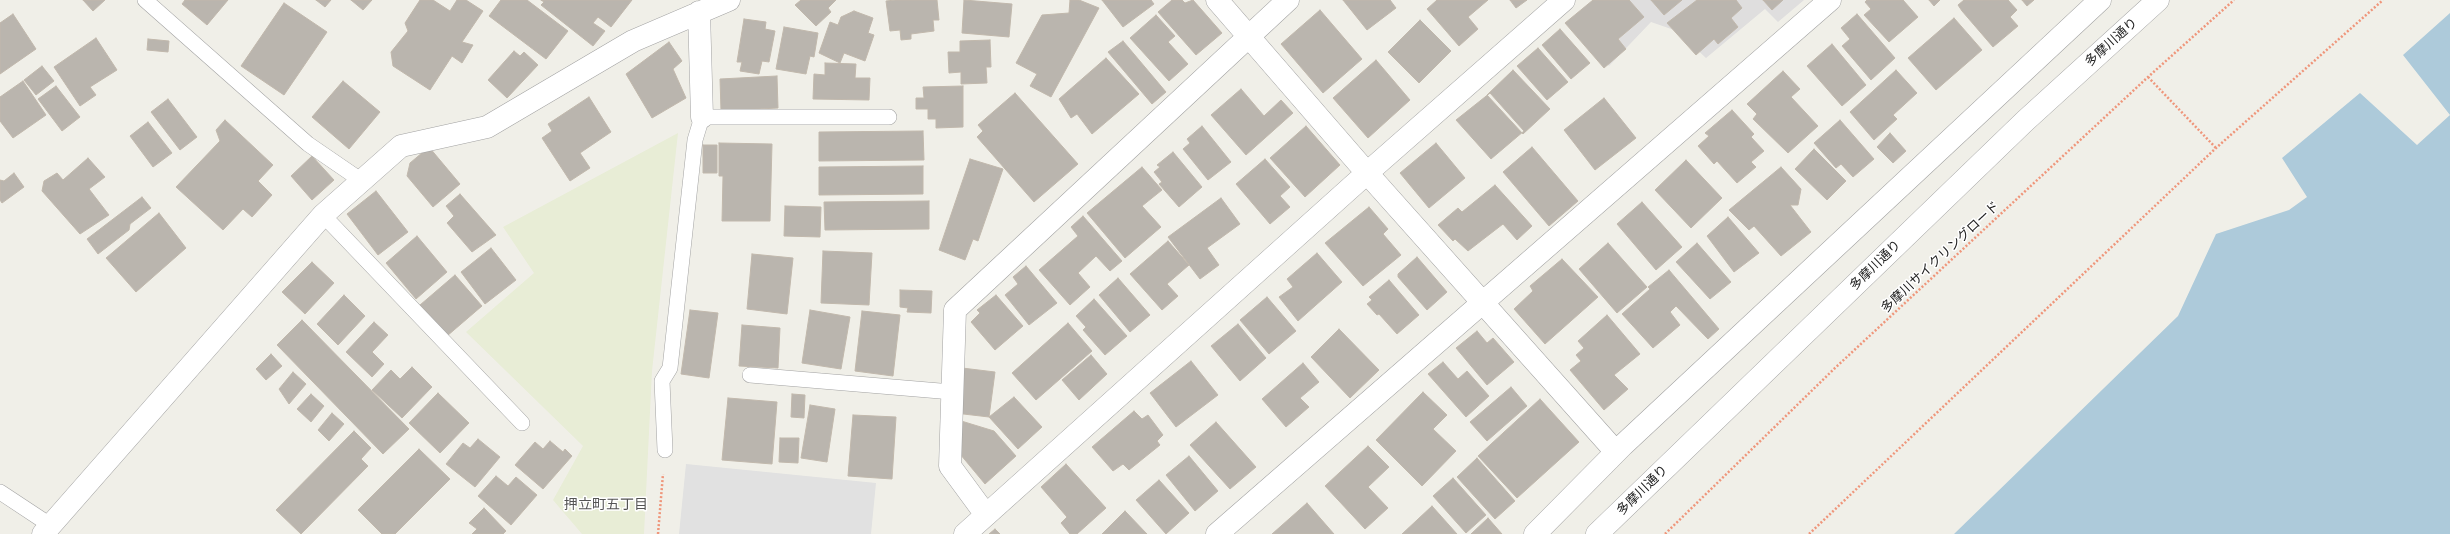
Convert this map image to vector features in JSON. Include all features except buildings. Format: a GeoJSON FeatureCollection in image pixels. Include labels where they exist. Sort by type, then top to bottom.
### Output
{"type":"FeatureCollection","features":[{"type":"Feature","properties":{"kind":"street"},"geometry":{"type":"LineString","coordinates":[[47,530],[323,215],[401,146],[487,127],[633,41],[729,0]]}},
{"type":"Feature","properties":{"kind":"street"},"geometry":{"type":"LineString","coordinates":[[1216,0],[1367,173],[1616,452]]}},
{"type":"Feature","properties":{"kind":"street"},"geometry":{"type":"LineString","coordinates":[[986,515],[950,466],[955,310],[1247,36],[1288,0]]}},
{"type":"Feature","properties":{"kind":"street"},"geometry":{"type":"LineString","coordinates":[[965,534],[1367,173],[1564,0]]}},
{"type":"Feature","properties":{"kind":"street"},"geometry":{"type":"LineString","coordinates":[[1217,534],[1830,0]]}},
{"type":"Feature","properties":{"kind":"street"},"geometry":{"type":"LineString","coordinates":[[1535,534],[1616,452],[2100,0]]}},
{"type":"Feature","properties":{"kind":"street","name":"多摩川通り"},"geometry":{"type":"LineString","coordinates":[[1597,534],[2025,121],[2158,0]]}},
{"type":"Feature","properties":{"kind":"street"},"geometry":{"type":"LineString","coordinates":[[699,12],[702,117]]}},
{"type":"Feature","properties":{"kind":"lane"},"geometry":{"type":"LineString","coordinates":[[145,0],[308,144],[362,181]]}},
{"type":"Feature","properties":{"kind":"lane"},"geometry":{"type":"LineString","coordinates":[[665,450],[662,381],[670,368],[695,140],[702,117],[889,117]]}},
{"type":"Feature","properties":{"kind":"lane"},"geometry":{"type":"LineString","coordinates":[[323,215],[522,423]]}},
{"type":"Feature","properties":{"kind":"lane"},"geometry":{"type":"LineString","coordinates":[[750,375],[952,392]]}},
{"type":"Feature","properties":{"kind":"lane"},"geometry":{"type":"LineString","coordinates":[[0,492],[47,530]]}},
{"type":"Feature","properties":{"kind":"path","name":"多摩川サイクリングロード"},"geometry":{"type":"LineString","coordinates":[[1665,534],[1835,368],[2148,77],[2234,0]]}},
{"type":"Feature","properties":{"kind":"path"},"geometry":{"type":"LineString","coordinates":[[1809,534],[2216,148],[2383,0]]}},
{"type":"Feature","properties":{"kind":"path"},"geometry":{"type":"LineString","coordinates":[[2148,77],[2216,148]]}},
{"type":"Feature","properties":{"kind":"path"},"geometry":{"type":"LineString","coordinates":[[658,534],[665,450]]}},
{"type":"Feature","properties":{"kind":"shaded area"},"geometry":{"type":"Polygon","coordinates":[[[1594,0],[1804,0],[1778,22],[1765,9],[1706,58],[1677,31],[1651,22],[1609,66],[1569,22],[1594,0]]]}},
{"type":"Feature","properties":{"kind":"shaded area"},"geometry":{"type":"Polygon","coordinates":[[[686,464],[876,483],[871,534],[679,534],[686,464]]]}},
{"type":"Feature","properties":{"kind":"green space"},"geometry":{"type":"Polygon","coordinates":[[[678,133],[652,371],[644,534],[582,534],[553,500],[583,446],[466,332],[534,273],[503,227],[678,133]]]}},
{"type":"Feature","properties":{"kind":"water"},"geometry":{"type":"Polygon","coordinates":[[[2450,13],[2450,115],[2403,55],[2450,13]]]}},
{"type":"Feature","properties":{"kind":"water"},"geometry":{"type":"Polygon","coordinates":[[[2360,93],[2417,145],[2450,115],[2450,534],[1954,534],[2178,316],[2216,234],[2289,210],[2307,197],[2282,158],[2360,93]]]}},
{"type":"Feature","properties":{"kind":"district","name":"押立町五丁目"},"geometry":{"type":"Point","coordinates":[606,504]}}]}
